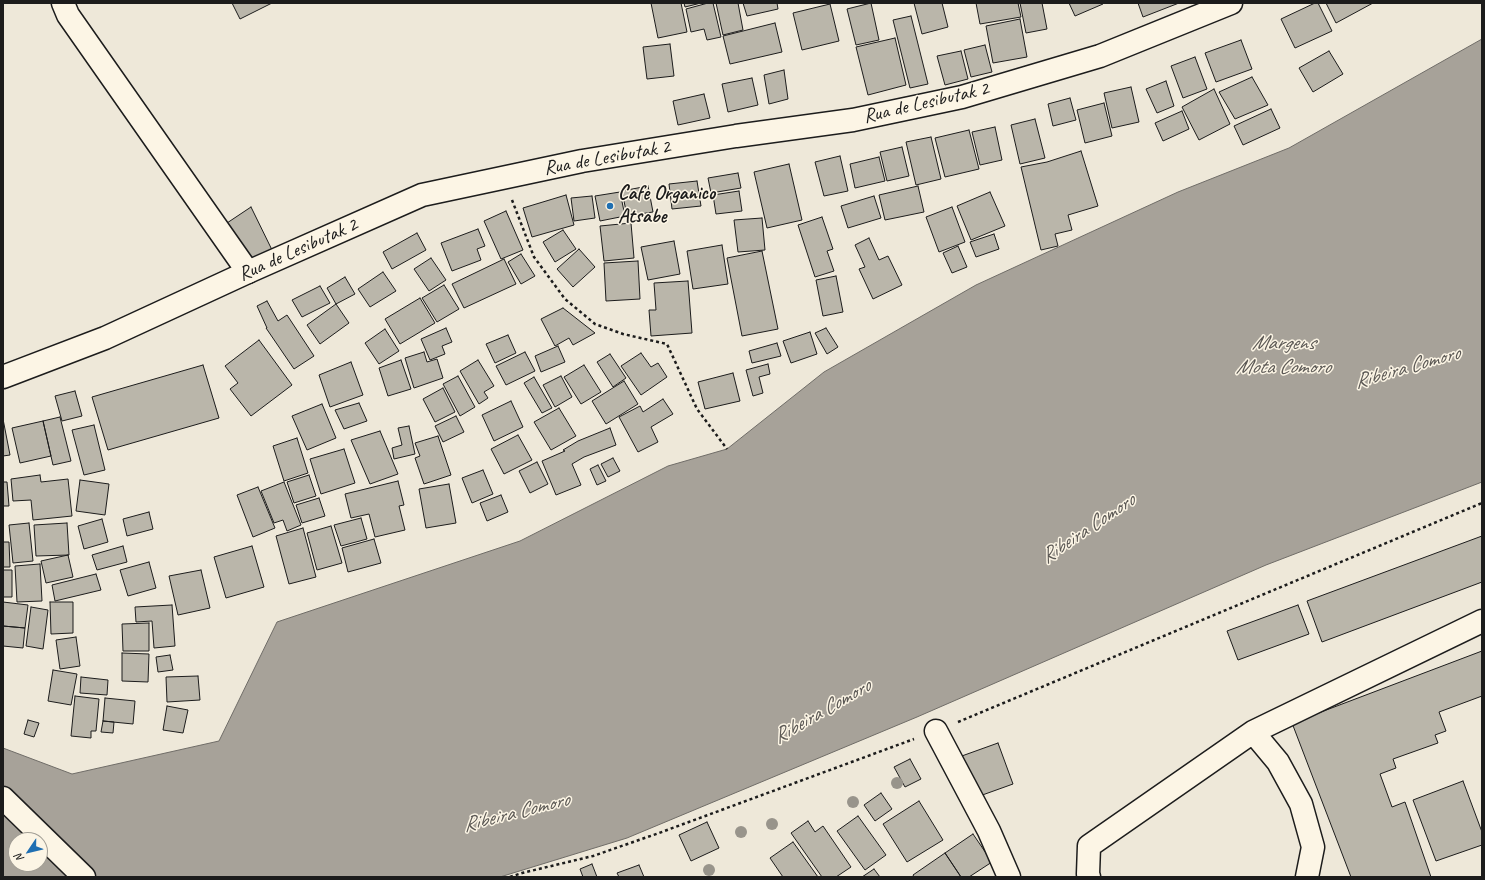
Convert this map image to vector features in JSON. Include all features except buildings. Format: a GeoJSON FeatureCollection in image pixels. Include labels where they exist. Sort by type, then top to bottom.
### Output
{"type":"FeatureCollection","features":[{"type":"Feature","properties":{"kind":"main road"},"geometry":{"type":"LineString","coordinates":[[62,3],[68,14],[248,272]]}},
{"type":"Feature","properties":{"kind":"main road","name":"Rua de Lesibutak 2"},"geometry":{"type":"LineString","coordinates":[[3,377],[105,338],[248,272],[422,195],[589,160],[736,136],[853,120],[962,97],[1100,56],[1231,3]]}},
{"type":"Feature","properties":{"kind":"main road"},"geometry":{"type":"LineString","coordinates":[[1089,877],[1089,846],[1253,732],[1482,621]]}},
{"type":"Feature","properties":{"kind":"main road"},"geometry":{"type":"LineString","coordinates":[[936,731],[989,831],[1010,877]]}},
{"type":"Feature","properties":{"kind":"main road"},"geometry":{"type":"LineString","coordinates":[[1253,732],[1278,762],[1301,804],[1313,847],[1307,877]]}},
{"type":"Feature","properties":{"kind":"main road"},"geometry":{"type":"LineString","coordinates":[[3,798],[84,877]]}},
{"type":"Feature","properties":{"kind":"path"},"geometry":{"type":"LineString","coordinates":[[504,178],[534,257],[565,299],[595,324],[623,334],[668,344],[697,409],[727,449]]}},
{"type":"Feature","properties":{"kind":"path"},"geometry":{"type":"LineString","coordinates":[[510,877],[608,851],[936,731],[1482,503]]}},
{"type":"Feature","properties":{"kind":"water","name":"Margens Mota Comoro"},"geometry":{"type":"Polygon","coordinates":[[[1482,39],[1482,482],[1266,565],[917,717],[627,838],[500,877],[3,877],[3,748],[72,774],[219,741],[277,622],[520,541],[668,466],[727,449],[824,372],[976,285],[1178,192],[1289,148],[1482,39]]]}},
{"type":"Feature","properties":{"kind":"place","name":"Cafe Organico Atsabe"},"geometry":{"type":"Point","coordinates":[610,206]}},
{"type":"Feature","properties":{"kind":"water label","name":"Ribeira Comoro"},"geometry":{"type":"Point","coordinates":[1407,368]}},
{"type":"Feature","properties":{"kind":"water label","name":"Ribeira Comoro"},"geometry":{"type":"Point","coordinates":[1088,529]}},
{"type":"Feature","properties":{"kind":"water label","name":"Ribeira Comoro"},"geometry":{"type":"Point","coordinates":[822,712]}},
{"type":"Feature","properties":{"kind":"water label","name":"Ribeira Comoro"},"geometry":{"type":"Point","coordinates":[516,813]}}]}
